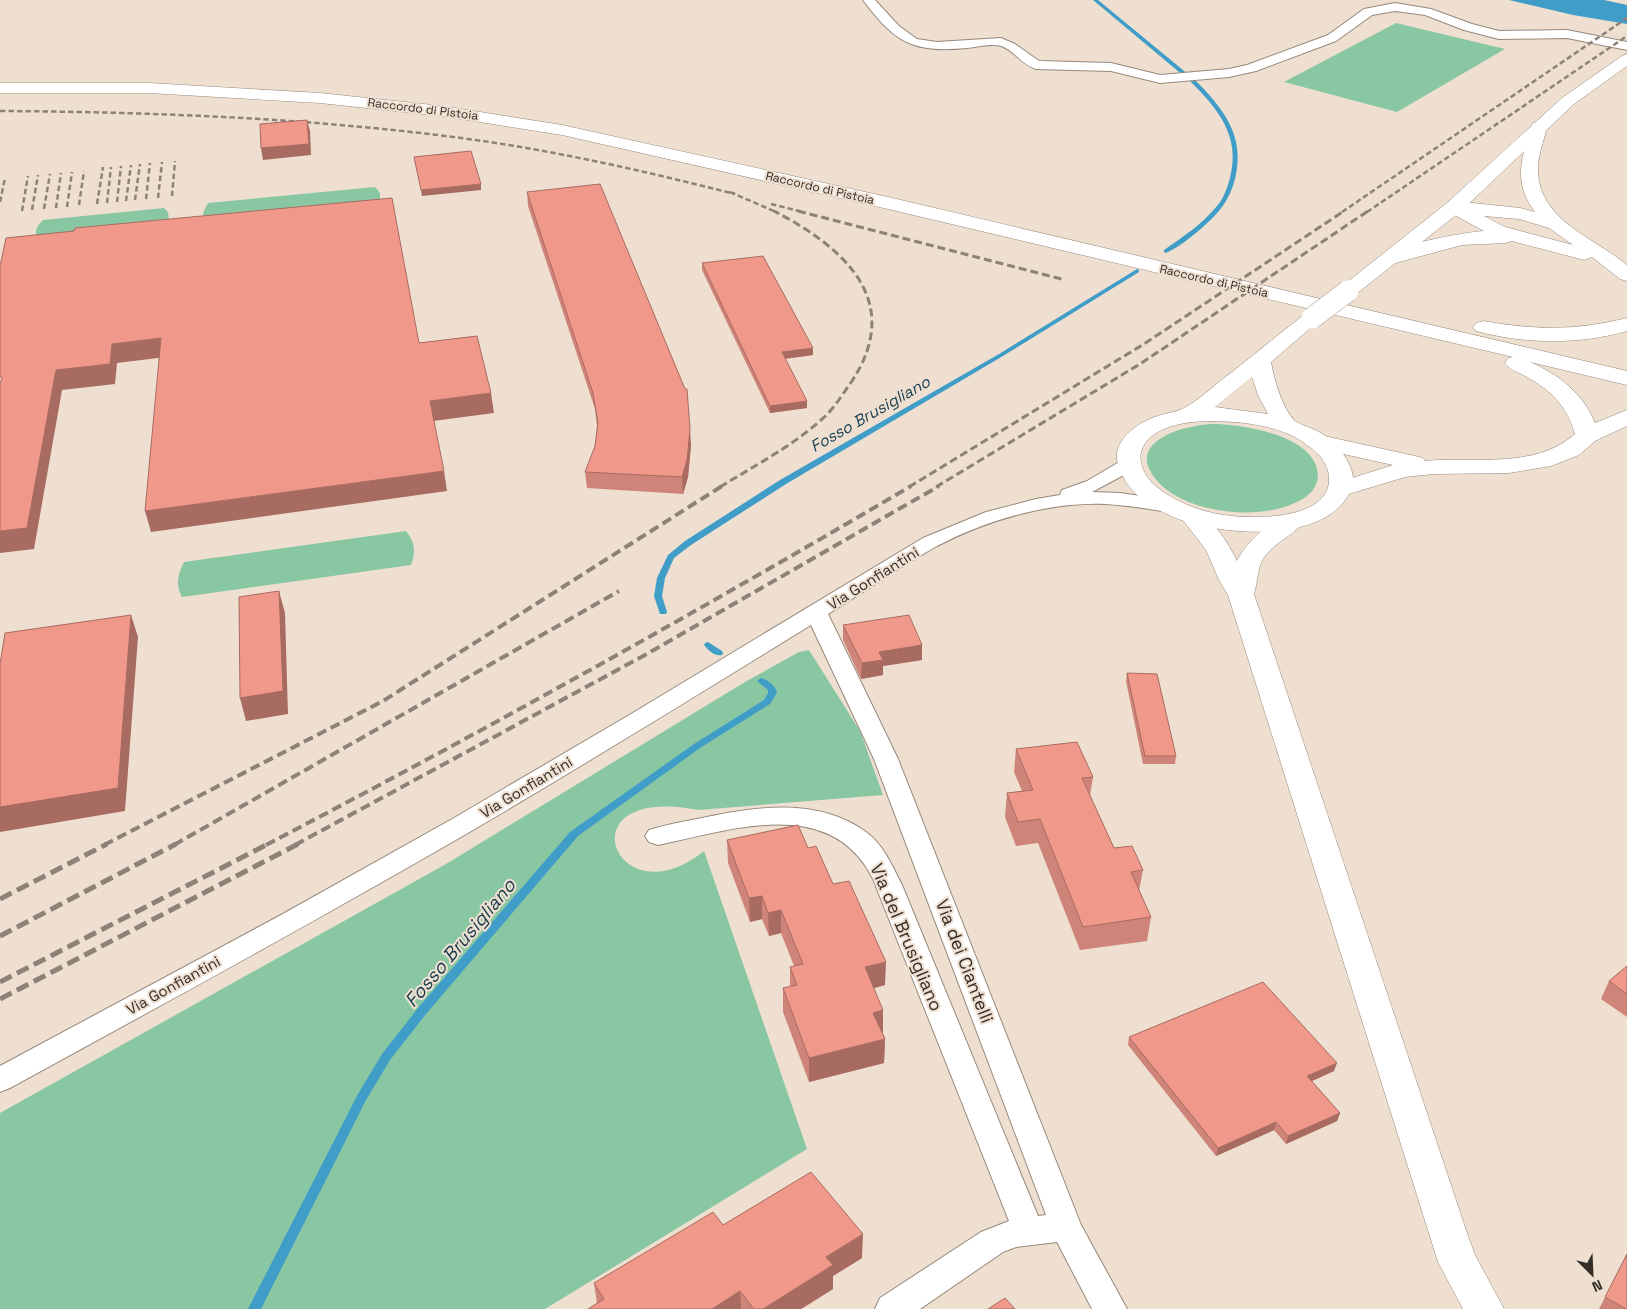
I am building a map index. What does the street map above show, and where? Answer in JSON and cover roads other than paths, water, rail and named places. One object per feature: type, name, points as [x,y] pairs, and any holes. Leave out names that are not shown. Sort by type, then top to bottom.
[{"type":"main road","points":[[1188,416],[1221,393],[1312,318],[1392,258],[1454,207],[1568,101],[1627,59]]},
{"type":"main road","name":"Raccordo di Pistoia","points":[[0,81],[150,82],[274,87],[396,98],[529,116],[662,142],[1408,320],[1627,378]]},
{"type":"main road","name":"Raccordo di Pistoia","points":[[0,88],[141,88],[271,94],[442,111],[526,123],[689,157],[1408,320],[1627,366]]},
{"type":"main road","points":[[1539,127],[1530,161],[1531,189],[1541,209],[1554,224],[1606,258],[1620,270]]},
{"type":"main road","points":[[1454,207],[1514,213],[1554,224]]},
{"type":"main road","points":[[1454,207],[1498,231],[1569,249],[1620,270]]},
{"type":"main road","points":[[1392,258],[1460,239],[1488,236],[1526,238]]},
{"type":"main road","points":[[1408,320],[1547,335],[1598,332],[1627,324]]},
{"type":"main road","points":[[1408,320],[1543,376],[1565,392],[1576,406],[1582,418],[1587,436]]},
{"type":"main road","points":[[1260,360],[1262,379],[1268,396],[1288,427]]},
{"type":"main road","points":[[1434,467],[1315,440],[1288,427],[1242,415],[1210,414],[1188,416],[1162,422],[1142,433],[1130,448],[1128,464],[1134,478],[1141,486],[1180,510],[1213,541],[1222,556],[1234,585],[1241,594],[1448,1236],[1458,1262],[1484,1309]]},
{"type":"main road","points":[[1339,490],[1392,472],[1434,467],[1509,466],[1543,461],[1571,450],[1587,436],[1627,417]]},
{"type":"main road","points":[[1180,510],[1233,524],[1260,525],[1292,521],[1323,508],[1335,498],[1339,490],[1341,476],[1336,462],[1315,440]]},
{"type":"main road","points":[[1241,594],[1249,562],[1253,554],[1292,521]]},
{"type":"street","points":[[869,0],[903,36],[917,43],[937,46],[1001,42],[1010,46],[1036,65],[1111,67],[1146,78],[1160,79],[1199,77],[1246,69],[1332,38],[1368,12],[1387,8],[1403,7],[1419,10],[1474,30],[1499,35],[1567,34],[1627,46]]},
{"type":"street","name":"Via Gonfiantini","points":[[0,1080],[344,892],[456,828],[816,613],[922,547],[950,532],[1001,514],[1053,501],[1094,485],[1128,464]]},
{"type":"street","name":"Via Gonfiantini","points":[[1053,501],[1104,498],[1180,510]]},
{"type":"street","name":"Via dei Ciantelli","points":[[816,613],[886,758],[930,867],[1066,1227],[1086,1268],[1110,1309]]},
{"type":"street","name":"Via del Brusigliano","points":[[658,836],[758,817],[784,815],[823,821],[846,830],[858,839],[875,858],[889,885],[1028,1230]]},
{"type":"street","points":[[892,1309],[983,1247],[1015,1233],[1066,1227]]},
{"type":"water","points":[[1509,0],[1604,0],[1627,5],[1627,24],[1573,15]]},
{"type":"waterway","name":"Fosso Brusigliano","points":[[1095,0],[1187,76]]},
{"type":"waterway","name":"Fosso Brusigliano","points":[[1166,251],[1198,228],[1220,206],[1228,192],[1235,168],[1236,153],[1234,139],[1229,126],[1213,102],[1192,80]]},
{"type":"waterway","name":"Fosso Brusigliano","points":[[663,612],[658,596],[661,578],[671,557],[688,543],[783,482],[1001,355],[1137,271]]},
{"type":"waterway","name":"Fosso Brusigliano","points":[[708,645],[719,653]]},
{"type":"waterway","name":"Fosso Brusigliano","points":[[254,1309],[362,1097],[386,1057],[422,1011],[574,834],[697,746],[767,702],[773,693],[772,689],[761,681]]},
{"type":"railway","points":[[1342,212],[1627,18]]},
{"type":"railway","points":[[1367,212],[1627,36]]},
{"type":"railway","points":[[0,111],[231,117],[404,131],[495,143],[564,155],[633,169],[734,194]]},
{"type":"railway","points":[[172,196],[175,161]]},
{"type":"railway","points":[[158,198],[162,162]]},
{"type":"railway","points":[[146,199],[150,163]]},
{"type":"railway","points":[[135,200],[140,164]]},
{"type":"railway","points":[[126,201],[131,165]]},
{"type":"railway","points":[[117,202],[121,166]]},
{"type":"railway","points":[[97,204],[103,167]]},
{"type":"railway","points":[[107,203],[111,167]]},
{"type":"railway","points":[[79,205],[84,171]]},
{"type":"railway","points":[[67,207],[72,172]]},
{"type":"railway","points":[[56,208],[61,173]]},
{"type":"railway","points":[[44,209],[50,174]]},
{"type":"railway","points":[[32,210],[38,175]]},
{"type":"railway","points":[[22,211],[28,176]]},
{"type":"railway","points":[[0,202],[5,178]]},
{"type":"railway","points":[[730,192],[734,194]]},
{"type":"railway","points":[[734,194],[775,212]]},
{"type":"railway","points":[[771,204],[803,212]]},
{"type":"railway","points":[[798,211],[1065,280]]},
{"type":"railway","points":[[909,487],[1144,344],[1344,211]]},
{"type":"railway","points":[[936,487],[1140,364],[1368,211]]},
{"type":"railway","points":[[720,487],[785,448],[826,416],[852,381],[867,352],[872,325],[869,301],[859,279],[843,259],[823,241],[775,212]]},
{"type":"railway","points":[[104,845],[383,701],[722,486]]},
{"type":"railway","points":[[266,845],[591,670],[911,486]]},
{"type":"railway","points":[[295,845],[645,655],[939,486]]},
{"type":"railway","points":[[174,845],[619,591]]},
{"type":"railway","points":[[0,899],[107,844]]},
{"type":"railway","points":[[0,936],[176,844]]},
{"type":"railway","points":[[0,982],[268,844]]},
{"type":"railway","points":[[0,999],[298,844]]}]
